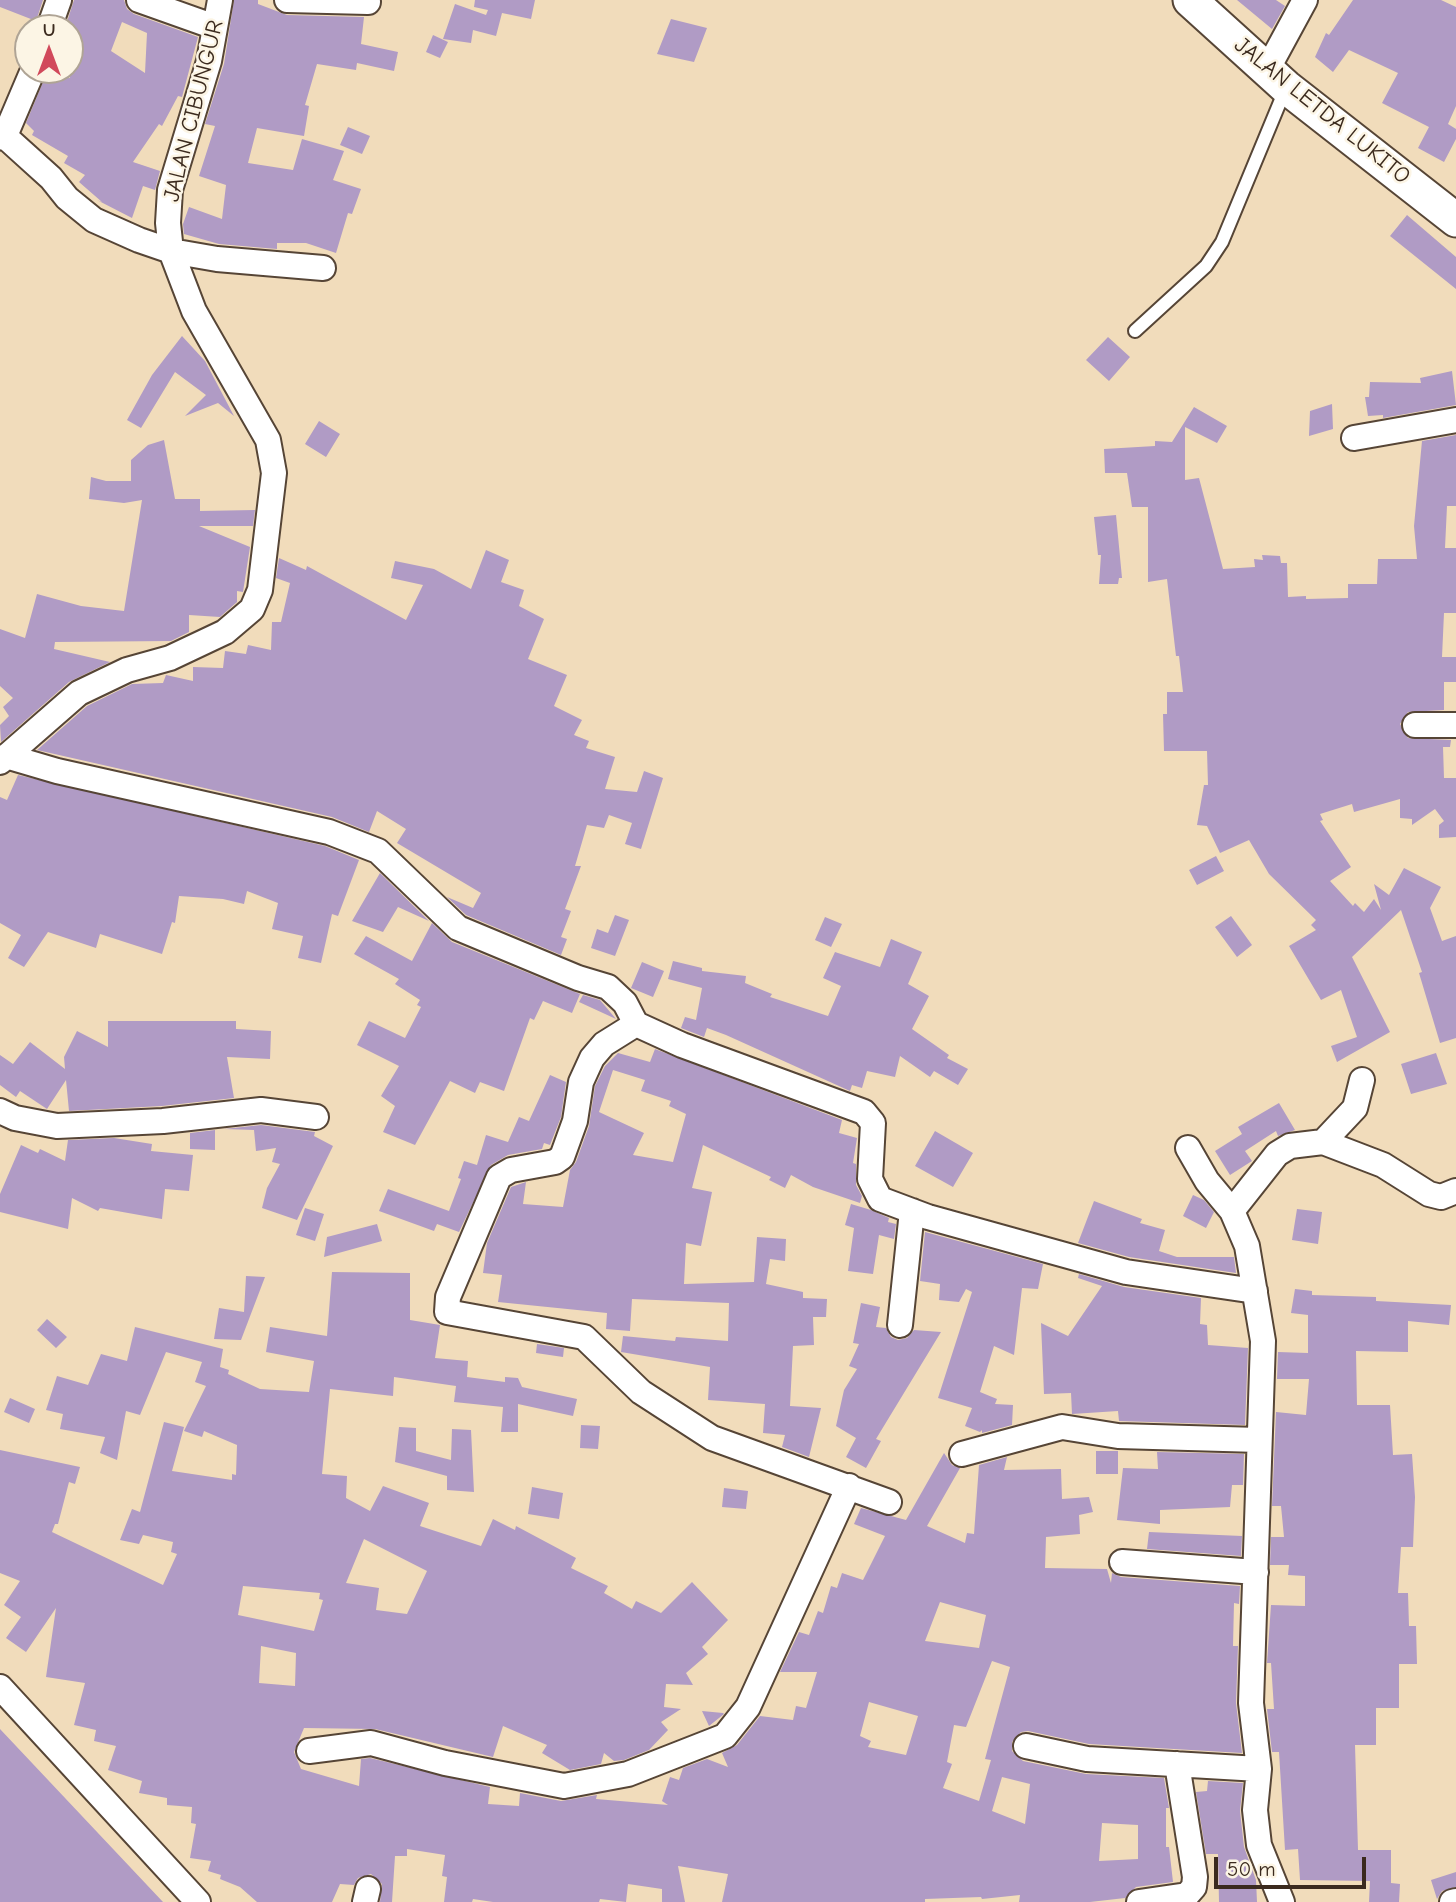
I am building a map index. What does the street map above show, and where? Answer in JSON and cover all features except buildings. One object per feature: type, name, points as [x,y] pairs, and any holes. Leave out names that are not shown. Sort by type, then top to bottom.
[{"type":"street","points":[[139,0],[215,27]]},
{"type":"street","name":"JALAN CIBUNGUR","points":[[3,759],[79,693],[127,670],[170,658],[225,632],[251,609],[260,590],[273,504],[274,473],[268,440],[194,312],[171,251],[168,223],[170,190],[209,61],[220,0]]},
{"type":"street","points":[[287,0],[368,2]]},
{"type":"street","name":"JALAN LETDA LUKITO","points":[[1190,0],[1276,78],[1456,220]]},
{"type":"street","points":[[1276,78],[1305,0]]},
{"type":"street","points":[[26,84],[2,135],[94,220],[171,251],[217,259],[323,268]]},
{"type":"street","points":[[1354,438],[1456,420]]},
{"type":"street","points":[[1415,725],[1456,725]]},
{"type":"street","points":[[3,759],[329,832],[378,851],[458,928],[578,978],[607,987],[625,1003],[636,1024],[682,1045],[864,1112],[875,1130],[870,1167],[872,1188],[880,1199],[912,1211],[1126,1272],[1255,1291]]},
{"type":"street","points":[[636,1024],[604,1044],[592,1058],[581,1082],[575,1121],[562,1157],[511,1170],[499,1177],[448,1297],[447,1312],[584,1337],[640,1392],[712,1438],[889,1502]]},
{"type":"street","points":[[1323,1142],[1355,1108],[1362,1080]]},
{"type":"street","points":[[0,1111],[15,1118],[57,1126],[163,1121],[261,1110],[316,1117]]},
{"type":"street","points":[[1232,1211],[1277,1154],[1290,1146],[1323,1142],[1383,1165],[1429,1195],[1441,1196],[1456,1191]]},
{"type":"street","points":[[1188,1148],[1207,1181],[1232,1211],[1247,1246],[1263,1341],[1251,1703],[1259,1769],[1255,1810],[1259,1845],[1282,1902]]},
{"type":"street","points":[[900,1325],[912,1211]]},
{"type":"street","points":[[962,1454],[1062,1427],[1118,1436],[1259,1440]]},
{"type":"street","points":[[309,1751],[371,1743],[444,1763],[564,1786],[628,1773],[725,1736],[748,1707],[849,1486]]},
{"type":"street","points":[[1122,1562],[1256,1572]]},
{"type":"street","points":[[0,1687],[198,1902]]},
{"type":"street","points":[[1026,1745],[1087,1759],[1259,1769]]},
{"type":"street","points":[[1139,1902],[1187,1895],[1194,1887],[1195,1877],[1177,1764]]},
{"type":"lane","points":[[1135,331],[1206,266],[1222,242],[1276,78]]}]
